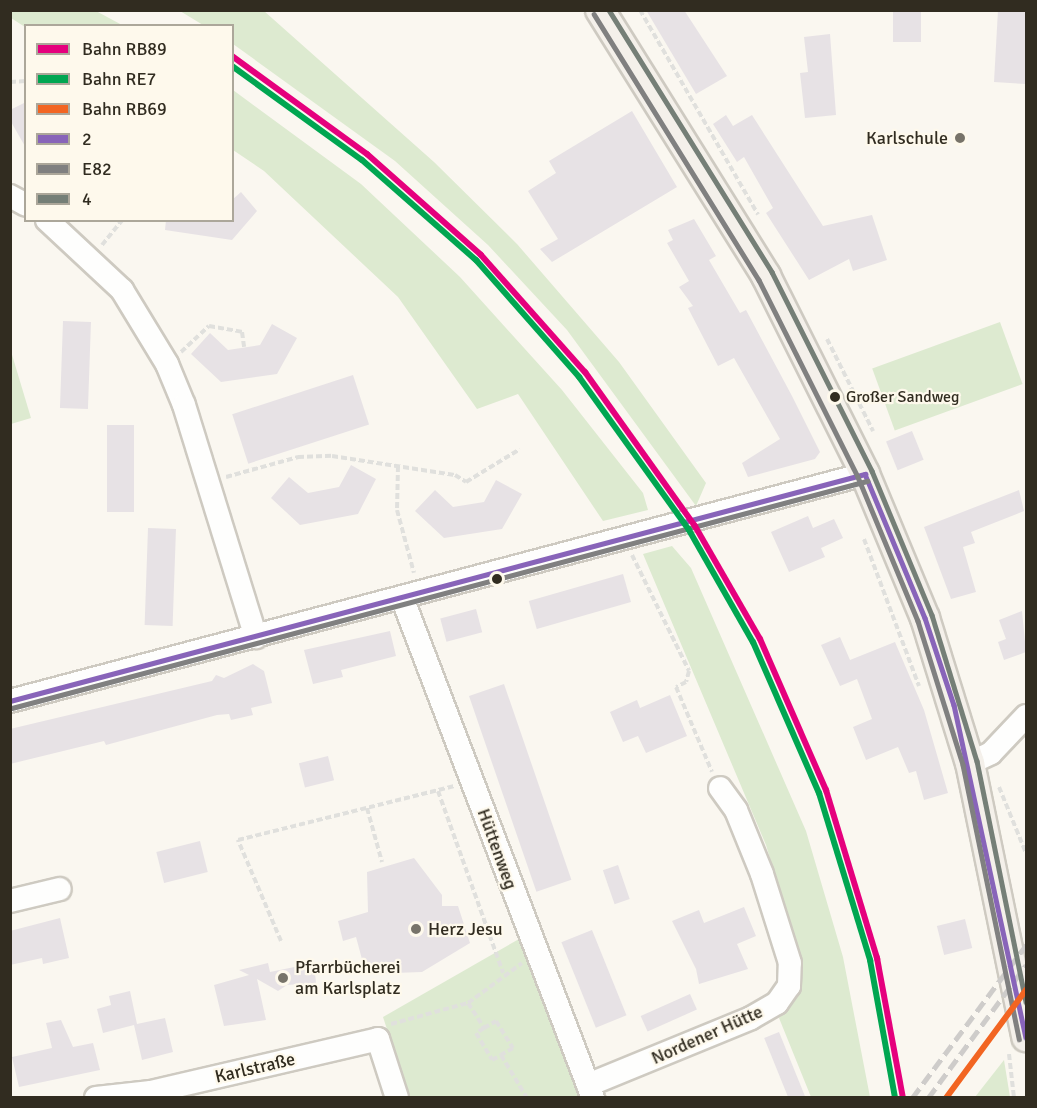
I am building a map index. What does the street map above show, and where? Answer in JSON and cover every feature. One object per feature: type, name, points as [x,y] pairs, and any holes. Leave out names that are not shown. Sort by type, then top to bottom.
[{"type":"main road","points":[[600,10],[766,276],[864,474],[925,618],[970,763],[1017,1039]]},
{"type":"street","points":[[10,196],[24,205]]},
{"type":"street","points":[[49,222],[92,258],[146,325],[167,364],[208,482],[256,637]]},
{"type":"street","points":[[10,701],[411,597],[864,474]]},
{"type":"street","name":"Hüttenweg","points":[[411,597],[473,782],[536,956],[591,1092]]},
{"type":"street","points":[[970,763],[991,753],[1026,716]]},
{"type":"street","name":"Nordener Hütte","points":[[591,1092],[751,1018],[777,1003],[789,986],[790,963],[762,874],[736,810],[720,788]]},
{"type":"street","points":[[10,901],[60,889]]},
{"type":"street","points":[[378,1039],[397,1098]]},
{"type":"street","name":"Karlstraße","points":[[96,1098],[151,1092],[378,1039]]},
{"type":"path","points":[[92,258],[120,222]]},
{"type":"path","points":[[167,364],[209,326],[242,332],[244,348]]},
{"type":"path","points":[[208,482],[298,457],[332,456],[455,475],[466,483],[520,449]]},
{"type":"path","points":[[398,466],[397,510],[411,597]]},
{"type":"path","points":[[859,527],[921,693]]},
{"type":"path","points":[[623,539],[689,670],[686,682],[676,687],[720,788]]},
{"type":"path","points":[[281,941],[238,840],[473,782]]},
{"type":"path","points":[[378,1039],[386,1026],[468,1003],[498,983],[502,973],[438,791]]},
{"type":"path","points":[[367,808],[382,862]]},
{"type":"path","points":[[502,973],[536,956]]},
{"type":"path","points":[[468,1003],[484,1028]]},
{"type":"path","points":[[496,1022],[513,1048],[501,1055],[492,1060],[476,1033],[496,1022]]},
{"type":"path","points":[[1014,1098],[1017,1039]]},
{"type":"path","points":[[501,1055],[527,1098]]},
{"type":"green space","points":[[10,11],[96,11],[120,24],[24,24],[24,26],[11,18]]},
{"type":"green space","points":[[180,11],[264,11],[434,162],[517,244],[619,362],[706,483],[696,506],[567,330],[488,245],[395,161],[234,45],[234,24],[201,24]]},
{"type":"green space","points":[[234,91],[361,184],[460,277],[562,390],[643,493],[648,510],[603,521],[518,394],[477,409],[398,297],[264,171],[234,151]]},
{"type":"green space","points":[[1000,322],[1023,384],[895,431],[872,369]]},
{"type":"green space","points":[[10,348],[31,418],[11,424],[10,424]]},
{"type":"green space","points":[[672,546],[691,568],[806,831],[843,957],[870,1097],[811,1097],[779,1018],[800,993],[802,965],[766,845],[643,554]]},
{"type":"green space","points":[[519,939],[582,1097],[409,1097],[383,1017]]},
{"type":"green space","points":[[1004,1060],[1010,1097],[975,1097]]},
{"type":"building","points":[[646,10],[684,10],[727,76],[696,94]]},
{"type":"building","points":[[893,10],[921,10],[921,42],[893,42]]},
{"type":"building","points":[[998,10],[1026,10],[1026,84],[994,82]]},
{"type":"building","points":[[830,34],[836,115],[805,118],[800,73],[808,72],[804,37]]},
{"type":"building","points":[[24,103],[24,144],[10,120],[10,110]]},
{"type":"building","points":[[632,111],[677,187],[552,262],[540,249],[558,239],[528,191],[556,173],[549,161]]},
{"type":"building","points":[[726,115],[733,126],[752,115],[823,226],[872,215],[887,260],[853,271],[849,259],[809,280],[766,213],[773,208],[744,157],[737,162],[713,124]]},
{"type":"building","points":[[241,192],[257,211],[232,240],[165,230],[166,222],[234,222],[234,198]]},
{"type":"building","points":[[694,219],[716,256],[709,260],[740,313],[746,310],[792,396],[820,452],[815,459],[748,477],[742,463],[780,439],[734,358],[718,366],[688,308],[693,306],[679,287],[689,281],[667,243],[673,240],[668,230]]},
{"type":"building","points":[[63,321],[91,322],[88,409],[60,408]]},
{"type":"building","points":[[272,324],[297,338],[277,374],[221,382],[191,354],[210,333],[228,350],[260,345]]},
{"type":"building","points":[[353,375],[369,424],[248,464],[232,414]]},
{"type":"building","points":[[107,425],[134,425],[134,512],[107,512]]},
{"type":"building","points":[[912,431],[924,460],[898,470],[886,441]]},
{"type":"building","points":[[351,465],[376,479],[358,514],[300,525],[271,498],[289,477],[308,493],[339,487]]},
{"type":"building","points":[[496,480],[522,494],[502,529],[444,538],[415,511],[435,490],[453,507],[484,502]]},
{"type":"building","points":[[1019,490],[1024,511],[971,532],[975,543],[963,547],[976,592],[951,599],[924,527]]},
{"type":"building","points":[[808,516],[813,528],[834,519],[843,538],[821,548],[825,557],[789,572],[771,532]]},
{"type":"building","points":[[148,528],[176,529],[173,626],[145,625]]},
{"type":"building","points":[[623,574],[631,602],[537,629],[529,601]]},
{"type":"building","points":[[476,609],[482,632],[446,642],[440,619]]},
{"type":"building","points":[[1022,611],[1026,652],[1004,660],[998,642],[1006,639],[999,620]]},
{"type":"building","points":[[390,631],[396,656],[341,670],[343,677],[313,684],[304,650]]},
{"type":"building","points":[[840,637],[850,660],[895,642],[924,710],[948,793],[924,800],[916,771],[909,773],[898,747],[866,760],[853,727],[872,719],[857,679],[840,686],[821,645]]},
{"type":"building","points":[[253,664],[264,671],[272,703],[251,708],[253,715],[231,720],[229,714],[217,715],[106,745],[104,741],[10,764],[10,729],[212,681],[216,675],[224,678]]},
{"type":"building","points":[[504,684],[571,880],[536,892],[469,696]]},
{"type":"building","points":[[670,695],[687,736],[646,753],[638,736],[623,742],[610,712],[637,700],[640,708]]},
{"type":"building","points":[[328,756],[334,780],[305,788],[299,763]]},
{"type":"building","points":[[200,841],[208,872],[164,883],[156,852]]},
{"type":"building","name":"Herz Jesu","points":[[414,858],[442,895],[442,906],[458,906],[470,943],[422,972],[366,974],[356,937],[343,941],[338,921],[368,912],[367,872]]},
{"type":"building","points":[[618,865],[630,899],[615,904],[603,870]]},
{"type":"building","points":[[744,907],[756,936],[737,944],[748,969],[699,984],[696,969],[672,921],[699,910],[704,923]]},
{"type":"building","points":[[60,918],[69,958],[43,964],[42,958],[10,965],[10,931]]},
{"type":"building","points":[[965,919],[972,948],[944,955],[937,926]]},
{"type":"building","points":[[592,930],[626,1015],[596,1028],[561,942]]},
{"type":"building","points":[[268,963],[270,972],[314,963],[316,983],[287,985],[278,991],[257,979],[266,1020],[224,1026],[214,985],[249,975],[239,970]]},
{"type":"building","points":[[130,991],[137,1024],[165,1018],[173,1052],[142,1060],[134,1025],[103,1033],[97,1009],[111,1005],[109,996]]},
{"type":"building","points":[[690,994],[697,1010],[648,1031],[641,1016]]},
{"type":"building","points":[[61,1020],[73,1047],[93,1043],[100,1070],[19,1087],[12,1057],[52,1048],[46,1023]]},
{"type":"building","points":[[779,1032],[806,1098],[788,1098],[764,1038]]},
{"type":"railway","points":[[912,1098],[1026,945]]},
{"type":"railway","points":[[928,1098],[1026,965]]},
{"type":"rail line","name":"RB89","points":[[234,57],[367,154],[481,255],[585,372],[695,526],[760,639],[826,790],[877,958],[903,1098]]},
{"type":"rail line","name":"RE7","points":[[234,67],[362,160],[476,260],[579,377],[689,530],[753,642],[819,793],[870,960],[895,1098]]},
{"type":"rail line","name":"RB69","points":[[946,1098],[1026,990]]},
{"type":"transit line","name":"4","points":[[609,10],[772,272],[872,471],[932,615],[977,761],[1026,1002]]},
{"type":"transit line","name":"E82","points":[[594,14],[759,280],[858,477],[918,621],[963,765],[1019,1039]]},
{"type":"transit line","name":"2","points":[[865,474],[925,618],[954,705],[1026,1037]]},
{"type":"transit line","name":"2","points":[[10,701],[865,474]]},
{"type":"transit line","name":"E82","points":[[12,708],[867,481]]},
{"type":"place","name":"Karlschule","points":[[960,138]]},
{"type":"place","name":"Großer Sandweg","points":[[835,397]]},
{"type":"place","name":"Herz Jesu","points":[[416,929]]},
{"type":"place","name":"Pfarrbücherei am Karlsplatz","points":[[283,978]]}]
